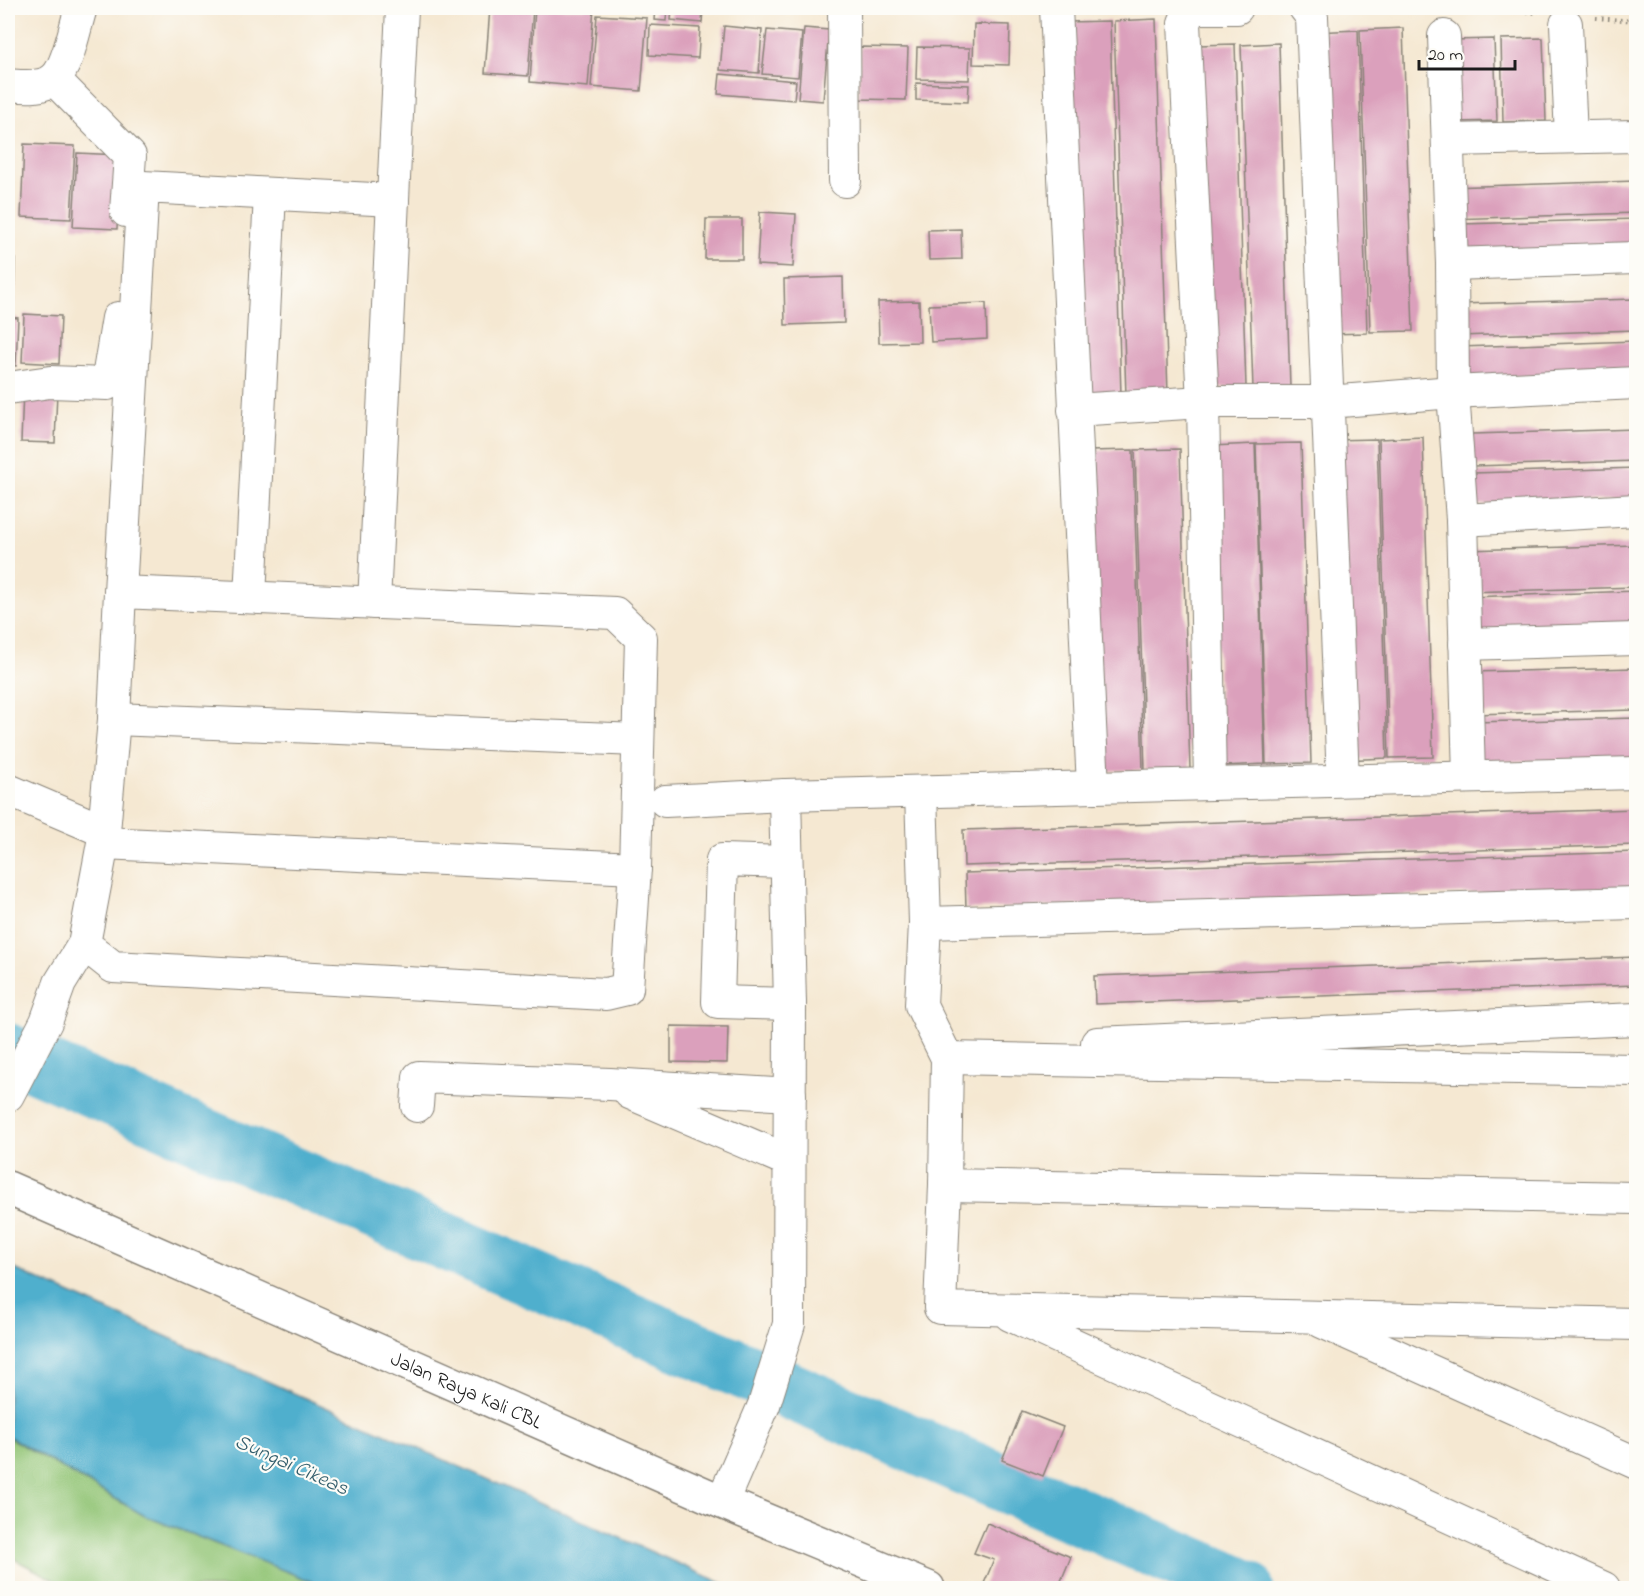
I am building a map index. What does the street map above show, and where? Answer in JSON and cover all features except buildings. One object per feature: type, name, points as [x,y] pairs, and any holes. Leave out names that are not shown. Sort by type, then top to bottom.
[{"type":"main road","name":"Jalan Raya Kali CBL","points":[[8,1188],[722,1502],[928,1588]]},
{"type":"street","points":[[8,85],[29,87],[54,79],[62,69],[81,8]]},
{"type":"street","points":[[374,603],[402,8]]},
{"type":"street","points":[[844,8],[845,181]]},
{"type":"street","points":[[1056,8],[1093,787]]},
{"type":"street","points":[[1210,784],[1203,402],[1184,23],[1188,14],[1195,8],[1237,8]]},
{"type":"street","points":[[1305,8],[1312,17],[1343,780]]},
{"type":"street","points":[[1566,24],[1571,137]]},
{"type":"street","points":[[1444,36],[1452,264],[1453,392],[1462,520],[1469,777]]},
{"type":"street","points":[[8,388],[50,382],[106,384],[118,325],[130,156],[54,79]]},
{"type":"street","points":[[1448,140],[1636,136]]},
{"type":"street","points":[[11,1088],[46,1022],[60,983],[84,944],[104,837],[114,718],[143,187],[393,200]]},
{"type":"street","points":[[250,597],[270,194]]},
{"type":"street","points":[[1452,264],[1636,258]]},
{"type":"street","points":[[1074,410],[1203,402],[1328,402],[1453,392],[1636,383]]},
{"type":"street","points":[[1462,520],[1636,510]]},
{"type":"street","points":[[84,944],[113,967],[606,994],[627,988],[635,868],[641,638],[615,613],[120,592]]},
{"type":"street","points":[[1465,644],[1636,639]]},
{"type":"street","points":[[114,718],[638,740]]},
{"type":"street","points":[[665,801],[785,795],[1636,772]]},
{"type":"street","points":[[8,790],[104,837],[635,868]]},
{"type":"street","points":[[921,792],[925,923],[921,1005],[947,1058],[940,1308],[1636,1324]]},
{"type":"street","points":[[722,1502],[764,1405],[789,1324],[790,1004],[785,795]]},
{"type":"street","points":[[785,862],[722,860],[718,1002],[790,1004]]},
{"type":"street","points":[[925,923],[1636,903]]},
{"type":"street","points":[[1098,1061],[1097,1043],[1636,1019]]},
{"type":"street","points":[[947,1058],[1636,1070]]},
{"type":"street","points":[[417,1106],[419,1077],[610,1084],[790,1095]]},
{"type":"street","points":[[610,1084],[789,1161]]},
{"type":"street","points":[[945,1185],[1636,1198]]},
{"type":"street","points":[[998,1310],[1604,1588]]},
{"type":"street","points":[[1310,1316],[1636,1463]]},
{"type":"green space","points":[[8,1437],[145,1516],[329,1588],[70,1588],[8,1556]]},
{"type":"water","name":"Sungai Cikeas","points":[[8,1266],[733,1588],[329,1588],[145,1516],[8,1436]]},
{"type":"waterway","points":[[8,1052],[1245,1588]]}]
